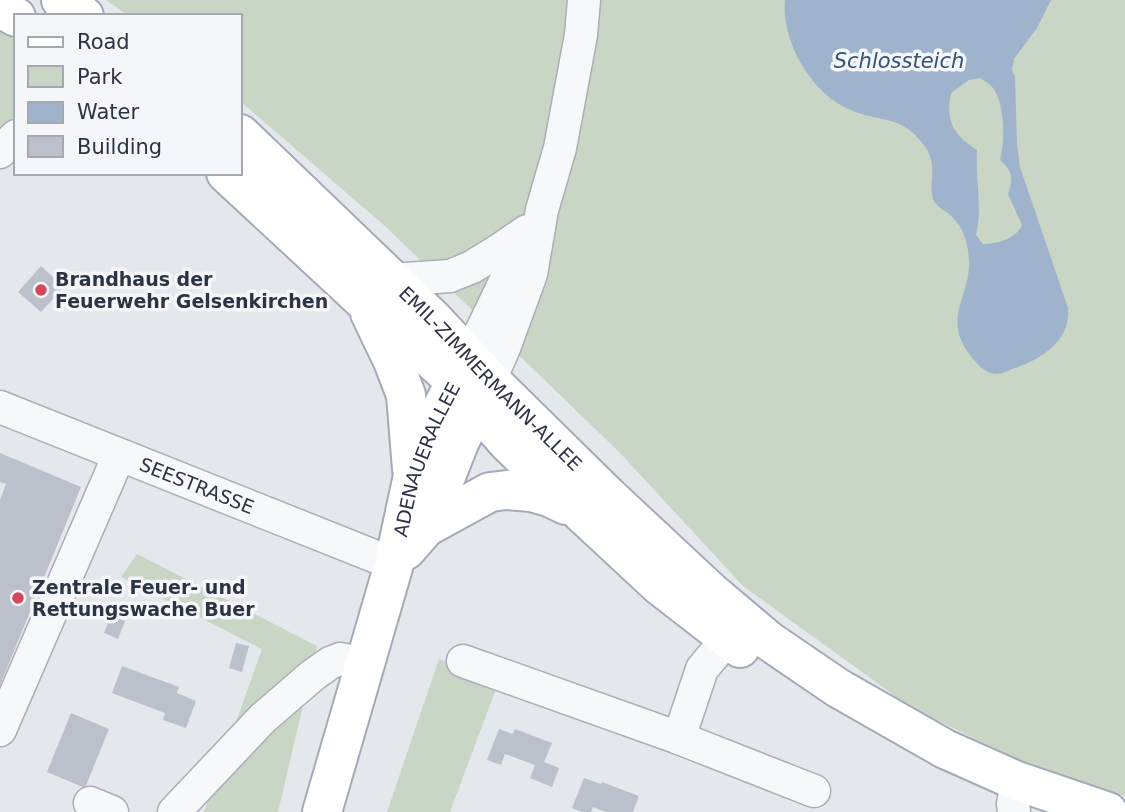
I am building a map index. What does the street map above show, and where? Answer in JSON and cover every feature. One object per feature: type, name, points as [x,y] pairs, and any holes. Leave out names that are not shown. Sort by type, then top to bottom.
[{"type":"main road","points":[[61,0],[82,14]]},
{"type":"main road","name":"EMIL-ZIMMERMANN-ALLEE","points":[[242,136],[378,291]]},
{"type":"main road","name":"EMIL-ZIMMERMANN-ALLEE","points":[[229,175],[378,291],[434,320],[508,443],[660,586],[790,657],[848,694],[945,749],[1019,802],[1108,812]]},
{"type":"main road","points":[[378,291],[393,361],[406,396],[412,480]]},
{"type":"main road","name":"EMIL-ZIMMERMANN-ALLEE","points":[[472,382],[608,496],[735,629]]},
{"type":"main road","name":"ADENAUERALLEE","points":[[322,812],[394,564],[412,480],[436,419],[472,382]]},
{"type":"main road","name":"ADENAUERALLEE","points":[[394,564],[426,527],[459,443],[472,382]]},
{"type":"main road","points":[[426,527],[490,492],[508,490],[549,497],[581,513]]},
{"type":"street","name":"ADENAUERALLEE","points":[[472,382],[489,318],[510,269],[538,218],[560,148],[581,35],[584,0]]},
{"type":"street","points":[[0,152],[14,138]]},
{"type":"street","points":[[378,291],[450,276],[472,267],[498,251],[538,218]]},
{"type":"street","name":"SEESTRASSE","points":[[0,407],[394,564]]},
{"type":"street","points":[[0,730],[119,455]]},
{"type":"street","points":[[679,738],[702,669],[735,629]]},
{"type":"street","points":[[174,812],[263,718],[313,675],[340,659],[364,663]]},
{"type":"street","points":[[463,661],[679,738],[814,790]]},
{"type":"green space","points":[[106,0],[1125,0],[1125,796],[1014,758],[909,706],[743,586],[620,453],[386,227],[242,103],[242,14],[126,14]]},
{"type":"green space","points":[[0,31],[14,38],[14,134],[0,148]]},
{"type":"green space","points":[[137,554],[317,646],[278,812],[204,812],[262,649],[121,577]]},
{"type":"green space","points":[[439,659],[499,681],[450,812],[387,812]]},
{"type":"water","name":"Schlossteich","points":[[785,0],[1051,0],[1037,28],[1014,59],[1012,70],[1015,77],[1020,167],[1068,308],[1064,331],[1052,348],[1033,360],[999,374],[978,365],[965,348],[957,325],[969,273],[967,247],[958,224],[933,199],[930,155],[917,137],[900,124],[848,109],[822,90],[810,78],[793,48],[785,15]],"holes":[[[980,78],[993,88],[1000,103],[1003,133],[1000,160],[1010,172],[1008,194],[1022,225],[1006,240],[983,244],[976,235],[979,214],[977,150],[957,133],[949,112],[951,93],[969,80]]]},
{"type":"building","name":"Brandhaus der Feuerwehr Gelsenkirchen","points":[[41,266],[64,287],[41,312],[18,292]]},
{"type":"building","name":"Zentrale Feuer- und Rettungswache Buer","points":[[0,453],[81,487],[0,685],[0,500],[6,484],[0,482]]},
{"type":"building","points":[[111,615],[125,621],[118,639],[104,633]]},
{"type":"building","points":[[236,643],[249,646],[242,672],[229,668]]},
{"type":"building","points":[[122,666],[179,687],[177,693],[196,701],[186,728],[163,720],[165,713],[112,693]]},
{"type":"building","points":[[71,713],[109,729],[85,788],[47,772]]},
{"type":"building","points":[[499,729],[513,734],[515,729],[552,743],[544,762],[559,768],[552,787],[530,778],[535,765],[505,754],[501,765],[487,760]]},
{"type":"building","points":[[584,778],[639,796],[633,812],[606,812],[593,807],[591,812],[582,812],[572,808]]},
{"type":"place","name":"Brandhaus der Feuerwehr Gelsenkirchen","points":[[41,290]]},
{"type":"place","name":"Zentrale Feuer- und Rettungswache Buer","points":[[18,598]]}]
